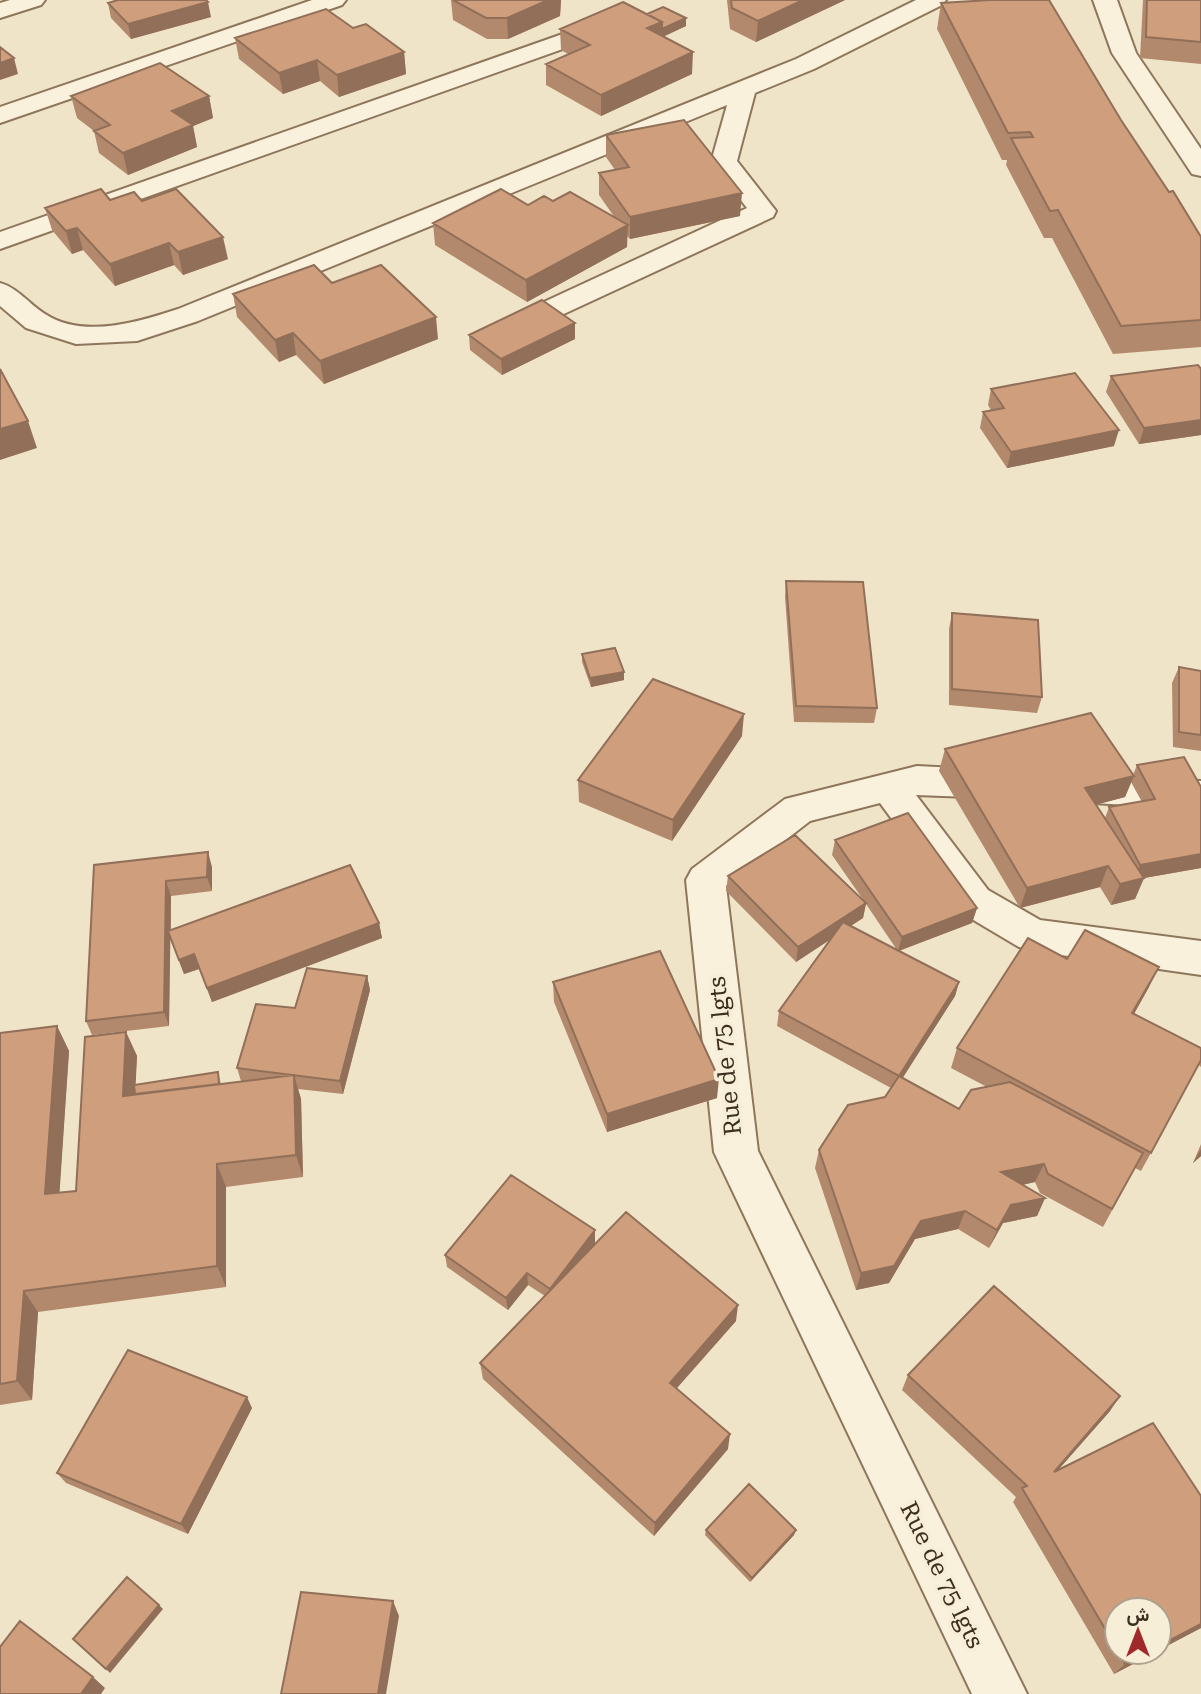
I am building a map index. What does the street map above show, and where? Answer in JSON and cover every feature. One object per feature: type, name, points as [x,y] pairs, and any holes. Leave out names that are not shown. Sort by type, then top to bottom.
[{"type":"street","points":[[0,11],[33,0]]},
{"type":"street","points":[[0,116],[334,0]]},
{"type":"street","points":[[0,292],[36,322],[76,335],[137,332],[188,315],[805,64],[934,0]]},
{"type":"street","points":[[1105,0],[1124,53],[1201,169]]},
{"type":"street","points":[[0,241],[634,16]]},
{"type":"street","points":[[530,319],[763,211],[724,162],[744,88]]},
{"type":"street","name":"Rue de 75 lgts","points":[[1000,1694],[736,1153],[706,880],[798,809],[917,780],[1201,795]]},
{"type":"street","points":[[889,787],[974,901],[1033,935],[1201,958]]},
{"type":"building","points":[[118,0],[208,2],[128,24],[108,3]]},
{"type":"building","points":[[453,0],[548,0],[507,18],[486,18]]},
{"type":"building","points":[[731,0],[803,0],[758,21],[732,8]]},
{"type":"building","points":[[1049,0],[1121,120],[1169,192],[1173,191],[1201,237],[1201,320],[1121,326],[1058,210],[1050,211],[1011,138],[1033,137],[1030,132],[1008,133],[941,3]]},
{"type":"building","points":[[1147,0],[1201,0],[1201,42],[1146,37]]},
{"type":"building","points":[[623,2],[662,22],[647,28],[693,52],[601,95],[546,64],[590,45],[560,29]]},
{"type":"building","points":[[663,7],[686,18],[662,29],[662,22],[647,14]]},
{"type":"building","points":[[326,9],[353,28],[366,24],[404,52],[337,75],[317,60],[279,73],[235,38]]},
{"type":"building","points":[[0,47],[14,58],[0,63]]},
{"type":"building","points":[[160,63],[209,96],[172,111],[193,125],[123,153],[94,131],[110,125],[71,96]]},
{"type":"building","points":[[684,120],[742,193],[630,217],[599,173],[629,167],[606,135]]},
{"type":"building","points":[[101,189],[110,200],[134,192],[142,201],[176,189],[223,237],[178,252],[169,243],[110,264],[77,228],[66,231],[45,208]]},
{"type":"building","points":[[501,189],[528,205],[544,196],[553,201],[570,192],[628,225],[526,280],[433,223]]},
{"type":"building","points":[[314,265],[332,283],[381,265],[436,317],[320,361],[293,333],[275,340],[233,294]]},
{"type":"building","points":[[542,300],[575,323],[501,359],[469,335]]},
{"type":"building","points":[[1198,365],[1201,369],[1201,420],[1144,428],[1111,376]]},
{"type":"building","points":[[0,369],[28,421],[0,429]]},
{"type":"building","points":[[1075,373],[1119,430],[1011,452],[983,412],[1004,408],[991,389]]},
{"type":"building","points":[[786,581],[863,582],[877,708],[796,706]]},
{"type":"building","points":[[952,613],[1038,620],[1042,697],[952,689]]},
{"type":"building","points":[[615,648],[624,672],[590,678],[582,654]]},
{"type":"building","points":[[1179,667],[1201,671],[1201,735],[1179,732]]},
{"type":"building","points":[[653,679],[744,714],[673,820],[578,780]]},
{"type":"building","points":[[1091,713],[1134,776],[1085,788],[1144,878],[1120,884],[1108,866],[1027,888],[945,749]]},
{"type":"building","points":[[1184,757],[1201,787],[1201,854],[1140,865],[1109,807],[1155,799],[1137,765]]},
{"type":"building","points":[[908,813],[977,908],[902,937],[835,840]]},
{"type":"building","points":[[795,835],[866,903],[798,947],[728,876]]},
{"type":"building","points":[[208,852],[207,877],[166,881],[164,1012],[86,1021],[94,865]]},
{"type":"building","points":[[350,865],[379,923],[207,988],[194,954],[179,960],[168,931]]},
{"type":"building","points":[[843,922],[959,982],[899,1076],[779,1011]]},
{"type":"building","points":[[1085,930],[1159,967],[1132,1013],[1201,1048],[1201,1060],[1151,1153],[957,1048],[1028,938],[1067,959]]},
{"type":"building","points":[[660,951],[719,1079],[607,1114],[553,982]]},
{"type":"building","points":[[307,968],[367,976],[340,1081],[237,1068],[256,1004],[295,1008]]},
{"type":"building","points":[[57,1026],[45,1194],[76,1191],[85,1037],[126,1032],[123,1096],[294,1075],[296,1155],[217,1164],[217,1266],[24,1291],[17,1381],[0,1384],[0,1033]]},
{"type":"building","points":[[218,1072],[219,1084],[135,1094],[134,1085]]},
{"type":"building","points":[[899,1076],[959,1109],[971,1090],[1010,1082],[1143,1153],[1112,1209],[1048,1174],[1044,1164],[1001,1172],[1045,1198],[1011,1205],[997,1230],[965,1211],[921,1221],[894,1266],[861,1273],[819,1150],[848,1105],[885,1097]]},
{"type":"building","points":[[511,1175],[595,1230],[550,1289],[527,1273],[506,1298],[445,1255]]},
{"type":"building","points":[[626,1212],[738,1305],[670,1383],[730,1434],[655,1523],[480,1363]]},
{"type":"building","points":[[994,1286],[1120,1396],[1054,1472],[1153,1423],[1201,1496],[1201,1624],[1173,1639],[1173,1596],[1103,1596],[1103,1625],[1022,1488],[1027,1486],[908,1375]]},
{"type":"building","points":[[128,1350],[247,1397],[181,1524],[57,1473]]},
{"type":"building","points":[[749,1484],[796,1530],[752,1578],[706,1530]]},
{"type":"building","points":[[127,1577],[159,1605],[106,1669],[73,1639]]},
{"type":"building","points":[[301,1592],[393,1601],[378,1694],[281,1694]]},
{"type":"building","points":[[20,1621],[93,1677],[81,1694],[0,1694],[0,1647]]}]
